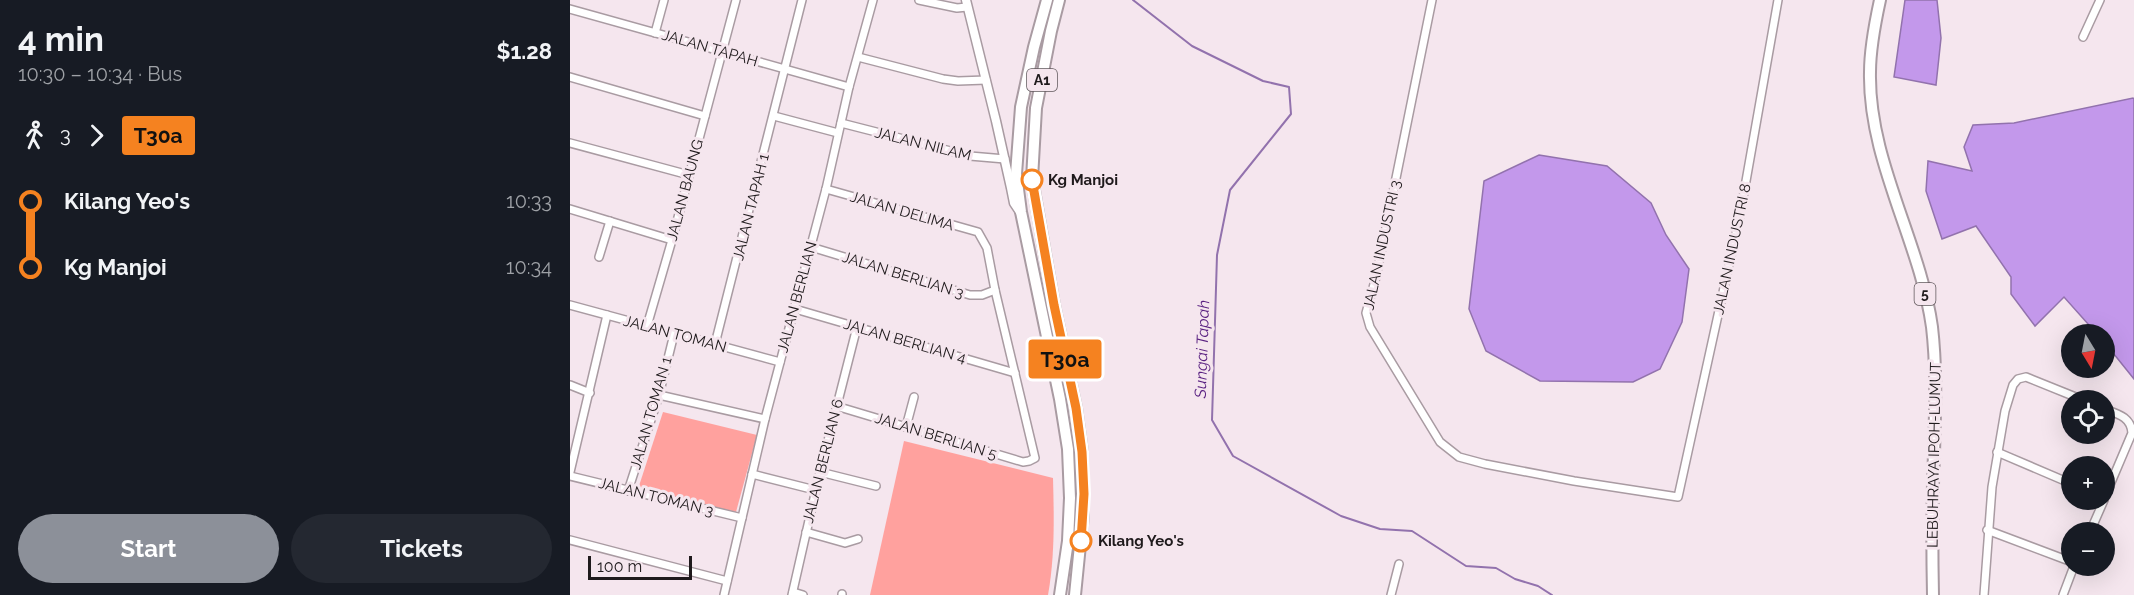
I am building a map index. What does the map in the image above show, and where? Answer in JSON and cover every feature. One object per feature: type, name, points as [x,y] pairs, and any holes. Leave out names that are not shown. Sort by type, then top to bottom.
[{"type":"main road","name":"A1","points":[[1047,0],[1021,107],[1016,174],[1021,212],[1060,399],[1068,449],[1070,498],[1068,541],[1060,595]]},
{"type":"main road","name":"A1","points":[[1059,0],[1036,108],[1032,180],[1054,305],[1076,408],[1082,452],[1083,514],[1075,595]]},
{"type":"main road","name":"LEBUHRAYA IPOH-LUMUT","points":[[1880,0],[1873,36],[1870,72],[1872,103],[1881,152],[1928,303],[1935,352],[1933,595]]},
{"type":"main road","points":[[1018,149],[1022,172],[1032,180],[1023,191],[1021,212]]},
{"type":"street","points":[[655,33],[664,0]]},
{"type":"street","name":"JALAN BAUNG","points":[[647,326],[736,0]]},
{"type":"street","name":"JALAN TAPAH 1","points":[[715,344],[802,0]]},
{"type":"street","name":"JALAN BERLIAN","points":[[724,595],[765,419],[873,0]]},
{"type":"street","points":[[919,0],[946,6],[966,4],[1014,203],[1021,212]]},
{"type":"street","name":"JALAN INDUSTRI 3","points":[[1432,0],[1376,277],[1366,313],[1370,327],[1440,442],[1459,456],[1485,464],[1574,481],[1678,497]]},
{"type":"street","name":"JALAN INDUSTRI 8","points":[[1678,497],[1740,215],[1778,0]]},
{"type":"street","points":[[2083,37],[2100,0]]},
{"type":"street","name":"JALAN TAPAH","points":[[570,9],[849,87]]},
{"type":"street","points":[[858,57],[943,79],[986,80]]},
{"type":"street","points":[[570,77],[705,116]]},
{"type":"street","points":[[774,116],[838,133]]},
{"type":"street","name":"JALAN NILAM","points":[[841,123],[970,156],[1005,159]]},
{"type":"street","points":[[570,143],[689,175]]},
{"type":"street","name":"JALAN DELIMA","points":[[826,189],[978,232],[987,248],[995,290]]},
{"type":"street","points":[[570,209],[672,240]]},
{"type":"street","points":[[599,257],[610,221]]},
{"type":"street","name":"JALAN BERLIAN 3","points":[[811,247],[969,295],[982,295],[995,290]]},
{"type":"street","points":[[995,290],[1015,373]]},
{"type":"street","name":"JALAN TOMAN","points":[[570,305],[780,362]]},
{"type":"street","name":"JALAN BERLIAN 4","points":[[795,309],[1015,373]]},
{"type":"street","points":[[570,474],[572,457],[590,393],[607,315]]},
{"type":"street","name":"JALAN BERLIAN 6","points":[[792,593],[815,490],[857,327]]},
{"type":"street","name":"JALAN TOMAN 1","points":[[628,491],[659,395],[674,334]]},
{"type":"street","name":"JALAN BERLIAN 5","points":[[836,406],[1023,462],[1029,461],[1035,458],[1015,373]]},
{"type":"street","points":[[1984,595],[1987,530],[1997,452],[2013,385],[2018,379],[2026,377],[2061,391]]},
{"type":"street","points":[[570,385],[590,393]]},
{"type":"street","points":[[659,395],[765,419]]},
{"type":"street","points":[[906,427],[914,397]]},
{"type":"street","points":[[2115,414],[2126,418],[2132,425],[2132,433],[2115,473]]},
{"type":"street","points":[[1997,452],[2061,479]]},
{"type":"street","points":[[820,472],[876,486]]},
{"type":"street","name":"JALAN TOMAN 3","points":[[570,474],[628,491],[742,518]]},
{"type":"street","points":[[752,474],[815,490]]},
{"type":"street","points":[[1987,530],[2061,559]]},
{"type":"street","points":[[806,532],[845,543],[858,539]]},
{"type":"street","points":[[570,540],[727,581]]},
{"type":"street","points":[[1391,595],[1399,564]]},
{"type":"street","points":[[2063,595],[2069,576]]},
{"type":"street","points":[[792,593],[803,595]]},
{"type":"shaded area","points":[[1905,0],[1937,0],[1941,38],[1936,85],[1894,77]]},
{"type":"shaded area","points":[[2134,99],[2134,379],[2115,355],[2115,324],[2088,324],[2064,297],[2035,326],[2011,294],[2011,277],[1976,226],[1942,239],[1926,191],[1928,161],[1972,171],[1964,147],[1973,125],[2014,123]]},
{"type":"shaded area","points":[[1539,155],[1607,166],[1651,203],[1666,235],[1689,269],[1682,322],[1660,369],[1633,382],[1540,381],[1486,351],[1469,309],[1484,181]]},
{"type":"shaded area","points":[[663,412],[757,435],[736,512],[638,489]]},
{"type":"shaded area","points":[[904,441],[1053,478],[1053,551],[1048,595],[870,595]]},
{"type":"waterway","name":"Sungai Tapah","points":[[1133,0],[1192,46],[1263,81],[1289,87],[1291,114],[1230,190],[1217,255],[1212,420],[1233,456],[1341,516],[1380,529],[1412,531],[1466,566],[1496,568],[1515,579],[1538,586],[1552,595]]},
{"type":"bus line","name":"T30a","points":[[1032,180],[1054,305],[1076,408],[1082,452],[1084,494],[1081,541]]},
{"type":"place","name":"Kg Manjoi","points":[[1032,180]]},
{"type":"place","name":"Kilang Yeo's","points":[[1081,541]]}]
